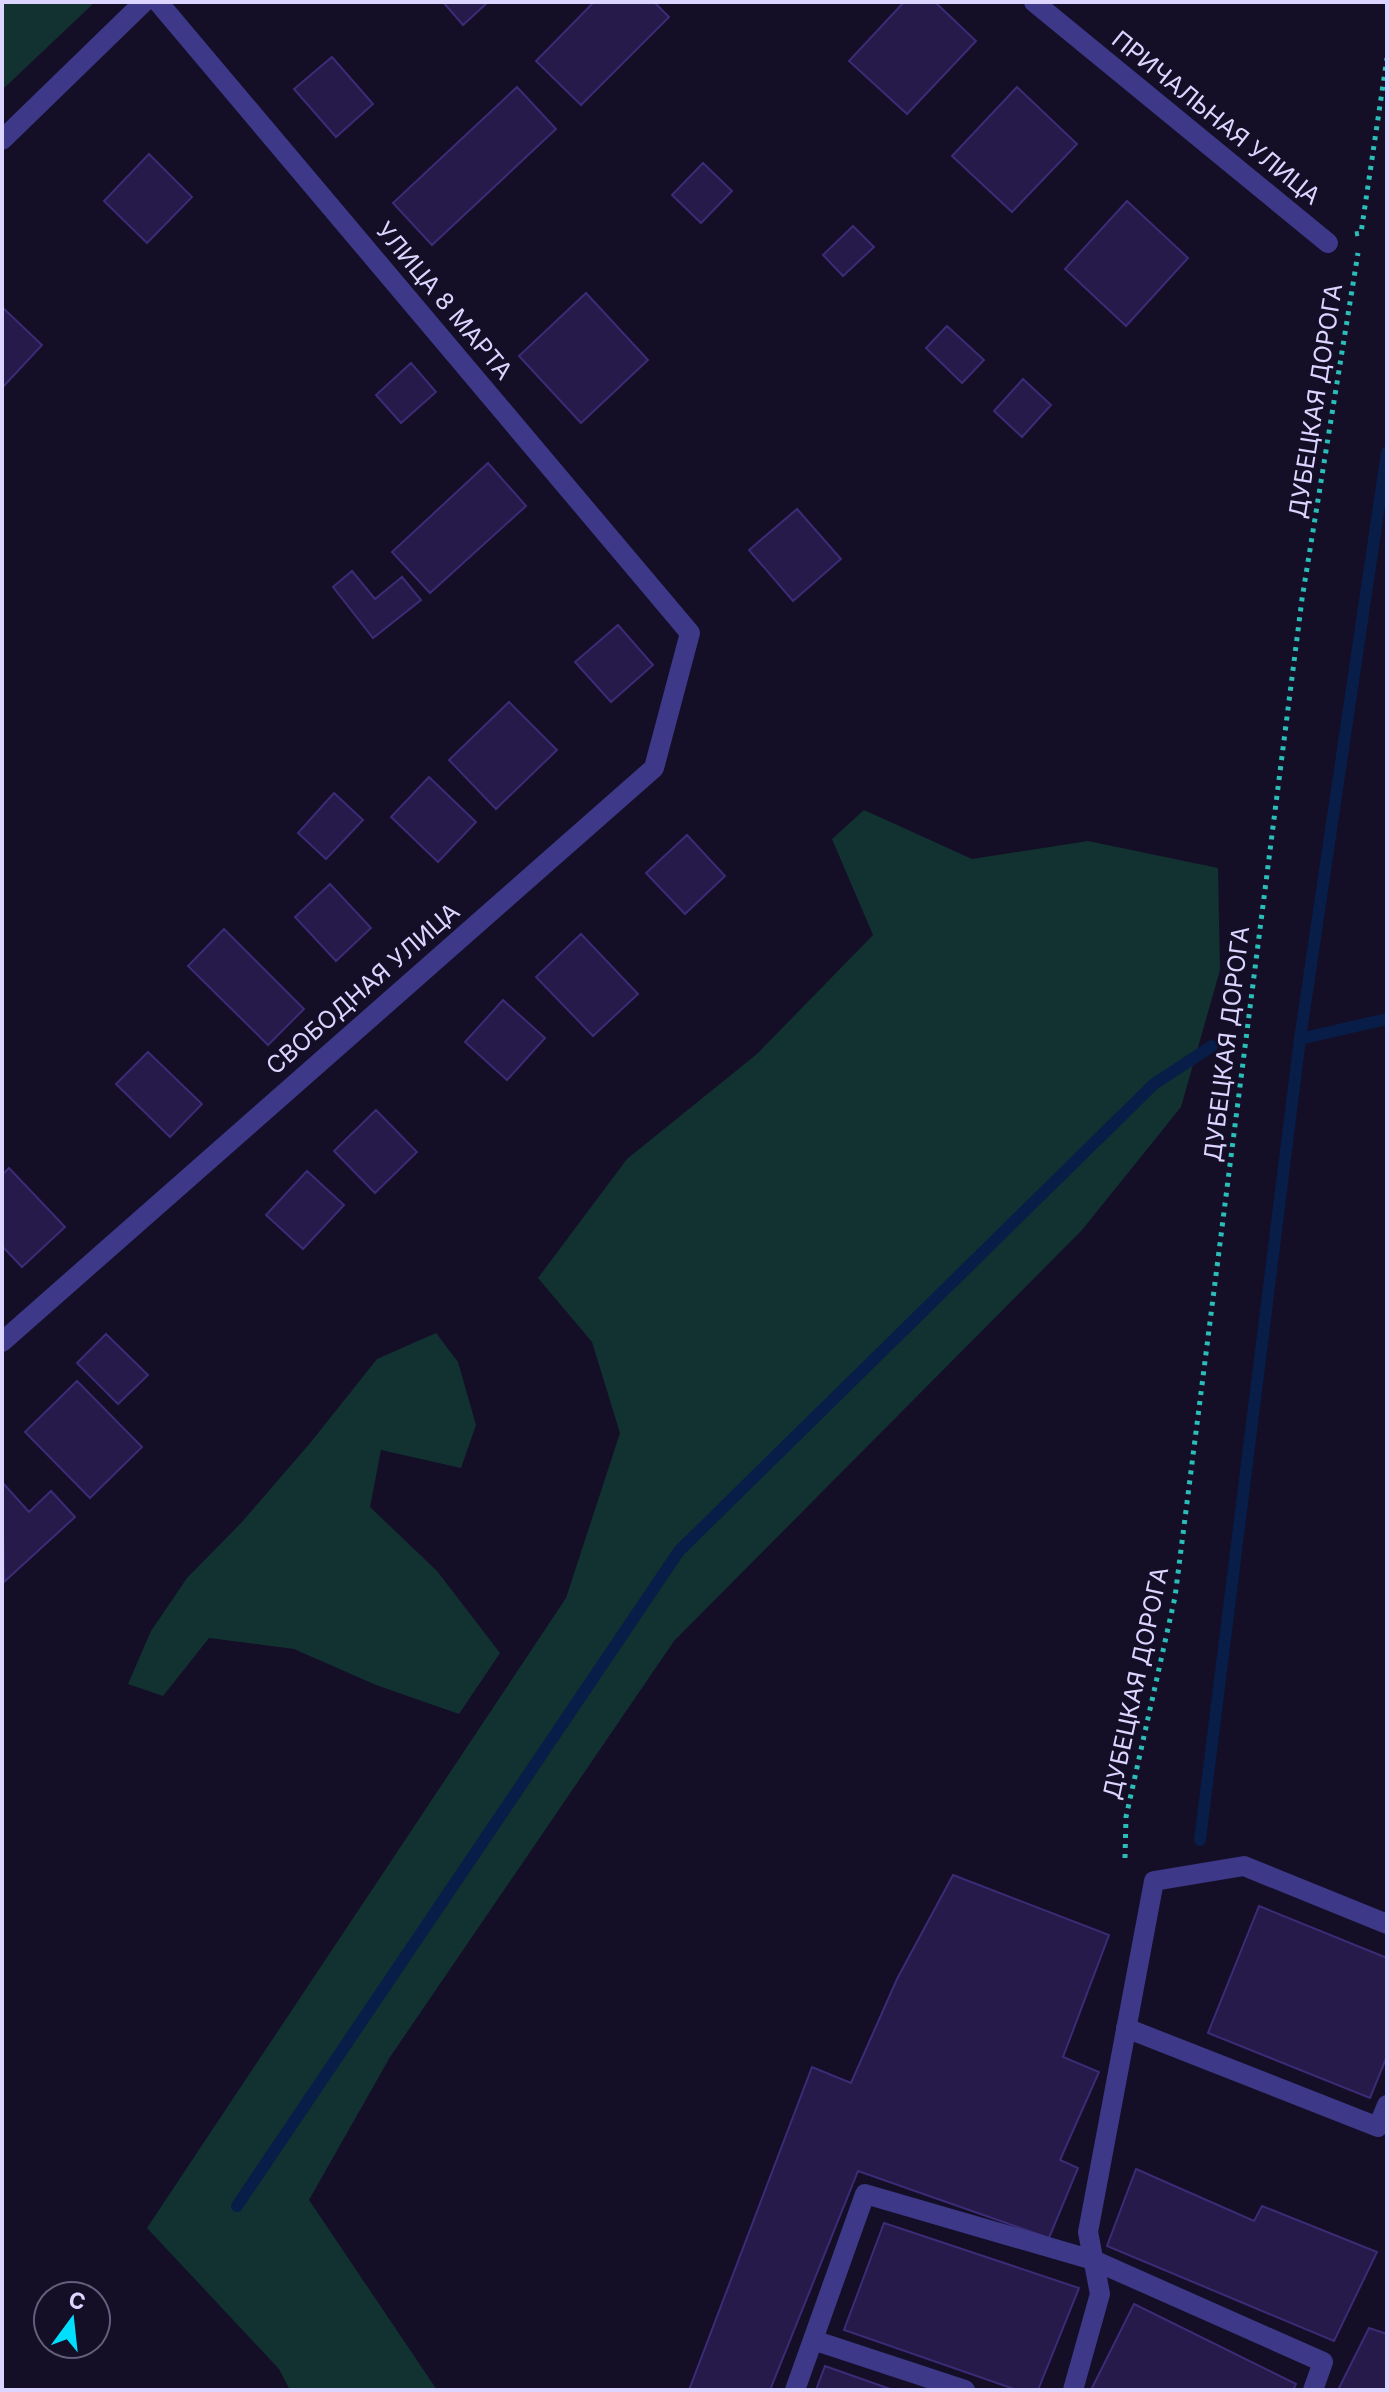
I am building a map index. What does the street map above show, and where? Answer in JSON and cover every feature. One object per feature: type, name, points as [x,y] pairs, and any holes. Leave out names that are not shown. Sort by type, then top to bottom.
[{"type":"street","points":[[2,140],[144,2]]},
{"type":"street","name":"УЛИЦА 8 МАРТА","points":[[158,2],[690,633]]},
{"type":"street","name":"ПРИЧАЛЬНАЯ УЛИЦА","points":[[1034,2],[1328,243]]},
{"type":"street","name":"СВОБОДНАЯ УЛИЦА","points":[[2,1342],[654,768],[690,633]]},
{"type":"street","points":[[1073,2390],[1100,2294],[1088,2232],[1154,1881],[1244,1866],[1387,1924]]},
{"type":"street","points":[[1126,2028],[1378,2127],[1387,2105]]},
{"type":"street","points":[[795,2390],[865,2194],[1093,2260],[1323,2362],[1313,2390]]},
{"type":"street","points":[[813,2340],[965,2390]]},
{"type":"path","name":"ДУБЕЦКАЯ ДОРОГА","points":[[1125,1858],[1126,1817],[1175,1597],[1302,599],[1387,58]]},
{"type":"path","points":[[1328,243],[1361,233]]},
{"type":"green space","points":[[2,2],[95,2],[2,90]]},
{"type":"green space","points":[[864,810],[972,859],[1088,841],[1218,868],[1220,970],[1181,1107],[1082,1230],[674,1641],[390,2057],[309,2200],[437,2390],[290,2390],[279,2369],[147,2228],[566,1598],[620,1433],[592,1342],[538,1278],[627,1159],[757,1054],[873,935],[832,839]]},
{"type":"green space","points":[[436,1333],[458,1362],[476,1425],[461,1468],[381,1450],[370,1507],[437,1571],[500,1653],[459,1714],[376,1685],[294,1649],[209,1638],[163,1696],[128,1684],[151,1631],[187,1578],[241,1523],[377,1359]]},
{"type":"building","points":[[443,2],[488,2],[463,25]]},
{"type":"building","points":[[594,2],[654,2],[669,17],[581,105],[536,61]]},
{"type":"building","points":[[904,2],[935,2],[976,41],[907,114],[849,61]]},
{"type":"building","points":[[332,57],[373,104],[336,137],[294,89]]},
{"type":"building","points":[[517,87],[556,129],[432,245],[393,203]]},
{"type":"building","points":[[1017,87],[1077,144],[1012,212],[952,156]]},
{"type":"building","points":[[149,154],[192,197],[147,243],[104,201]]},
{"type":"building","points":[[703,163],[732,191],[701,223],[672,195]]},
{"type":"building","points":[[1127,201],[1188,258],[1126,326],[1065,269]]},
{"type":"building","points":[[853,226],[874,247],[843,276],[823,255]]},
{"type":"building","points":[[586,293],[648,360],[581,423],[519,356]]},
{"type":"building","points":[[2,307],[42,345],[2,388]]},
{"type":"building","points":[[947,326],[984,360],[962,383],[926,348]]},
{"type":"building","points":[[411,363],[436,392],[401,423],[376,395]]},
{"type":"building","points":[[1023,379],[1051,405],[1022,437],[994,411]]},
{"type":"building","points":[[488,463],[526,506],[430,593],[392,552]]},
{"type":"building","points":[[797,509],[841,559],[793,601],[749,550]]},
{"type":"building","points":[[352,571],[375,599],[402,577],[421,600],[373,638],[333,587]]},
{"type":"building","points":[[618,625],[653,665],[611,702],[575,662]]},
{"type":"building","points":[[509,702],[557,750],[496,809],[449,760]]},
{"type":"building","points":[[429,777],[476,822],[438,862],[391,817]]},
{"type":"building","points":[[334,793],[363,820],[326,859],[298,833]]},
{"type":"building","points":[[687,835],[725,876],[685,914],[646,873]]},
{"type":"building","points":[[330,884],[371,928],[336,961],[295,917]]},
{"type":"building","points":[[224,929],[304,1009],[268,1045],[188,966]]},
{"type":"building","points":[[581,934],[638,994],[593,1036],[536,977]]},
{"type":"building","points":[[503,1000],[545,1038],[507,1080],[465,1042]]},
{"type":"building","points":[[148,1052],[202,1104],[170,1137],[116,1084]]},
{"type":"building","points":[[376,1110],[417,1152],[375,1193],[334,1151]]},
{"type":"building","points":[[9,1168],[65,1227],[22,1267],[2,1246],[2,1175]]},
{"type":"building","points":[[307,1171],[344,1205],[303,1249],[266,1215]]},
{"type":"building","points":[[106,1334],[148,1375],[118,1404],[77,1363]]},
{"type":"building","points":[[77,1381],[142,1447],[90,1498],[25,1432]]},
{"type":"building","points":[[2,1482],[29,1512],[51,1491],[75,1517],[4,1582]]},
{"type":"building","points":[[953,1875],[1109,1935],[1063,2057],[1099,2072],[1060,2160],[1078,2168],[1049,2238],[858,2171],[770,2390],[689,2390],[812,2067],[851,2083],[897,1979]]},
{"type":"building","points":[[1259,1906],[1387,1958],[1387,2056],[1370,2098],[1208,2033]]},
{"type":"building","points":[[1136,2169],[1254,2221],[1262,2206],[1377,2252],[1334,2341],[1107,2246]]},
{"type":"building","points":[[884,2223],[1079,2288],[1038,2390],[1017,2390],[844,2330]]},
{"type":"building","points":[[1134,2304],[1296,2384],[1293,2390],[1091,2390]]},
{"type":"building","points":[[1369,2328],[1387,2334],[1387,2390],[1338,2390]]},
{"type":"building","points":[[825,2366],[893,2390],[816,2390]]},
{"type":"waterway","points":[[1200,1840],[1300,1039],[1387,452]]},
{"type":"waterway","points":[[1300,1039],[1387,1019]]},
{"type":"waterway","points":[[237,2206],[679,1551],[1154,1084],[1212,1046]]}]
